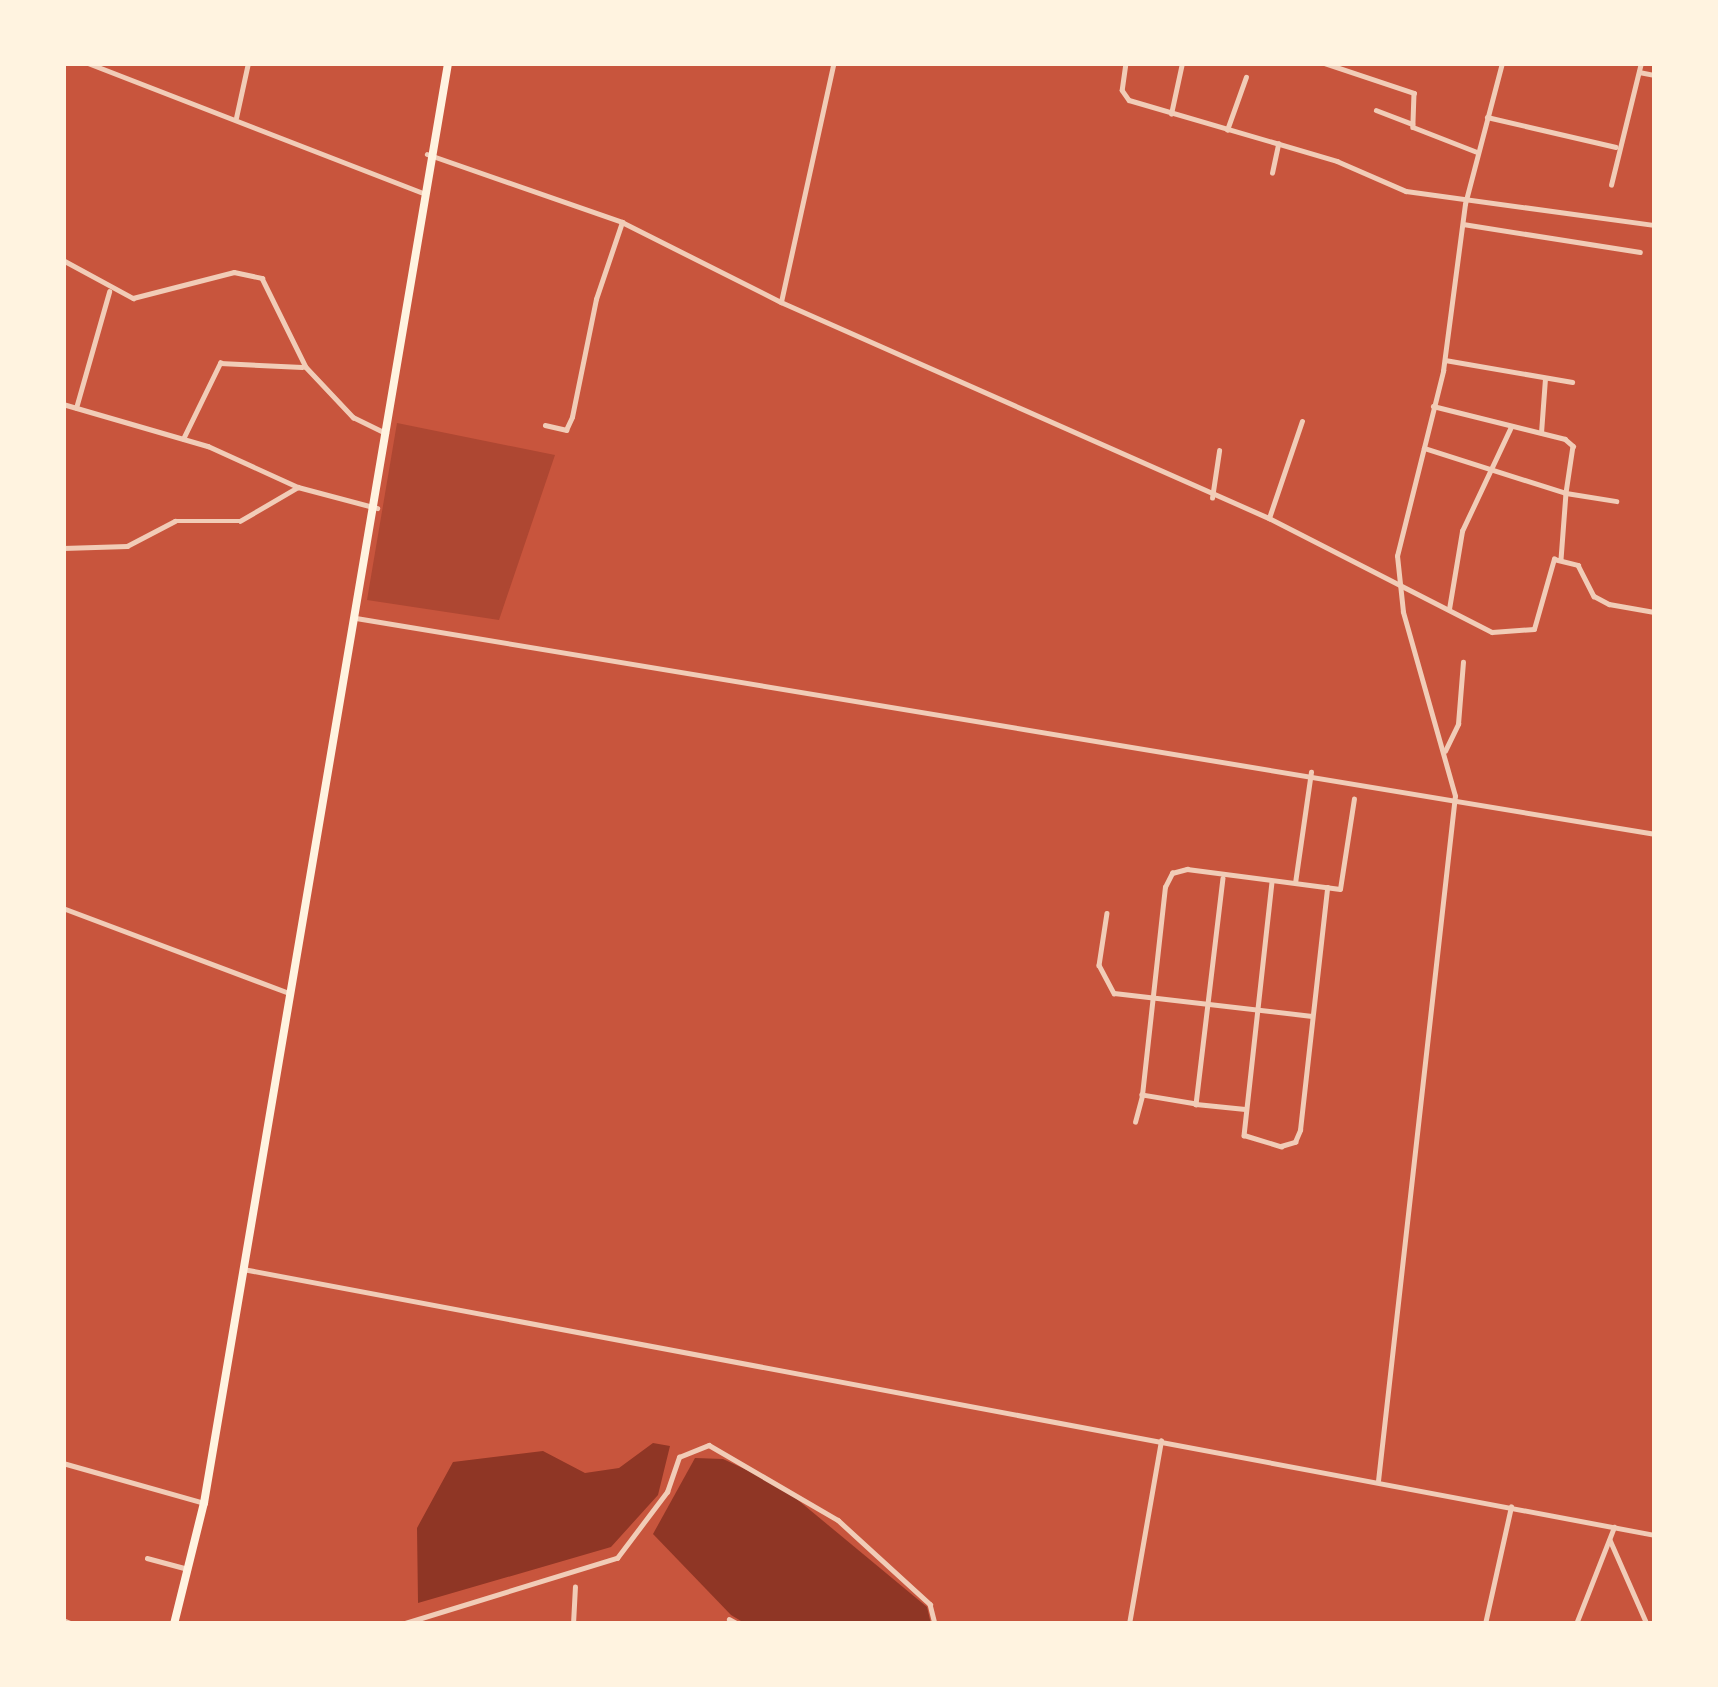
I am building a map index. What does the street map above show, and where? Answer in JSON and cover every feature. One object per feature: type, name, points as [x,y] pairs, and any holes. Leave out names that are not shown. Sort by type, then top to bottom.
[{"type":"main road","points":[[174,1624],[204,1504],[376,508],[427,154],[448,63]]},
{"type":"street","points":[[88,63],[421,192]]},
{"type":"street","points":[[236,118],[248,63]]},
{"type":"street","points":[[1126,63],[1124,95],[1171,114],[1466,204],[1655,224]]},
{"type":"street","points":[[1171,114],[1182,63]]},
{"type":"street","points":[[1324,63],[1414,93],[1412,124]]},
{"type":"street","points":[[1378,1481],[1455,796],[1396,580],[1445,360],[1466,204],[1502,63]]},
{"type":"street","points":[[1611,185],[1616,147],[1641,63]]},
{"type":"street","points":[[781,302],[833,66]]},
{"type":"street","points":[[1639,72],[1655,75]]},
{"type":"street","points":[[1227,130],[1246,77]]},
{"type":"street","points":[[1376,110],[1478,152]]},
{"type":"street","points":[[1487,117],[1616,147]]},
{"type":"street","points":[[1272,173],[1279,144]]},
{"type":"street","points":[[427,154],[622,222],[781,302],[1212,498],[1269,518],[1492,632],[1534,629],[1549,561],[1561,559],[1578,565],[1594,596],[1609,604],[1655,613]]},
{"type":"street","points":[[545,425],[566,430],[572,416],[596,298],[622,222]]},
{"type":"street","points":[[1463,224],[1640,252]]},
{"type":"street","points":[[63,260],[109,291],[154,296],[251,272],[275,293],[306,367],[353,417],[386,434]]},
{"type":"street","points":[[76,408],[109,291]]},
{"type":"street","points":[[1445,360],[1573,382]]},
{"type":"street","points":[[183,439],[220,363],[306,367]]},
{"type":"street","points":[[1541,434],[1545,378]]},
{"type":"street","points":[[63,404],[183,439],[298,488],[376,508]]},
{"type":"street","points":[[1433,406],[1573,446],[1561,559]]},
{"type":"street","points":[[1269,518],[1302,422]]},
{"type":"street","points":[[1450,609],[1462,531],[1496,472],[1511,427]]},
{"type":"street","points":[[1423,448],[1566,493],[1616,501]]},
{"type":"street","points":[[1212,498],[1220,451]]},
{"type":"street","points":[[63,548],[127,546],[184,520],[240,521],[298,488]]},
{"type":"street","points":[[356,618],[1311,772],[1655,833]]},
{"type":"street","points":[[1445,751],[1458,724],[1463,662]]},
{"type":"street","points":[[1295,883],[1311,772]]},
{"type":"street","points":[[1135,1122],[1172,873],[1340,889],[1354,799]]},
{"type":"street","points":[[1196,1104],[1213,1004],[1223,875]]},
{"type":"street","points":[[1272,881],[1244,1135],[1295,1142],[1327,889]]},
{"type":"street","points":[[63,908],[292,994]]},
{"type":"street","points":[[1107,913],[1105,986],[1312,1016]]},
{"type":"street","points":[[1142,1095],[1244,1108]]},
{"type":"street","points":[[244,1269],[1655,1535]]},
{"type":"street","points":[[1129,1624],[1161,1441]]},
{"type":"street","points":[[402,1624],[617,1558],[668,1492],[679,1457],[709,1445],[838,1520],[930,1604],[934,1624]]},
{"type":"street","points":[[63,1463],[204,1504]]},
{"type":"street","points":[[1485,1624],[1511,1506]]},
{"type":"street","points":[[1576,1624],[1614,1528]]},
{"type":"street","points":[[1610,1540],[1647,1624]]},
{"type":"street","points":[[148,1558],[188,1569]]},
{"type":"street","points":[[573,1624],[575,1587]]},
{"type":"street","points":[[729,1619],[738,1624]]},
{"type":"street","points":[[63,1620],[74,1624]]},
{"type":"shaded area","points":[[397,423],[555,455],[499,620],[367,600]]},
{"type":"shaded area","points":[[653,1443],[670,1446],[658,1495],[611,1547],[418,1603],[417,1528],[453,1462],[543,1451],[585,1473],[619,1468]]},
{"type":"shaded area","points":[[695,1458],[723,1459],[781,1486],[927,1607],[931,1624],[746,1624],[731,1615],[653,1534]]}]
